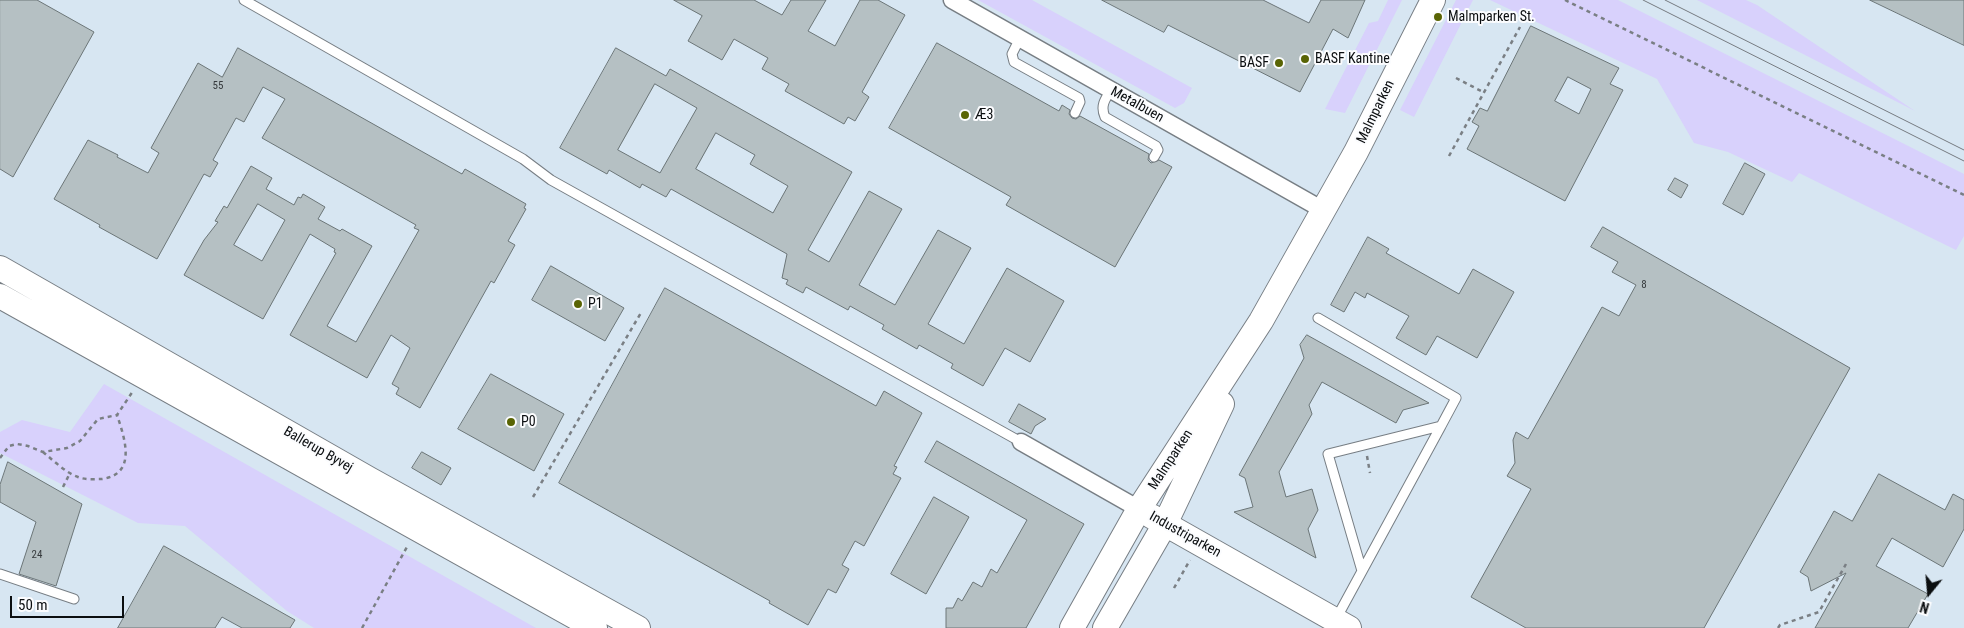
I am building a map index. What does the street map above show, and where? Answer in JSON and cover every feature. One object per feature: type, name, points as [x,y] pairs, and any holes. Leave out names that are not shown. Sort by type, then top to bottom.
[{"type":"main road","name":"Malmparken","points":[[1072,628],[1139,510],[1261,321],[1356,152],[1431,2]]},
{"type":"main road","name":"Ballerup Byvej","points":[[0,268],[369,479],[638,628]]},
{"type":"main road","name":"Ballerup Byvej","points":[[0,296],[595,628]]},
{"type":"main road","name":"Malmparken","points":[[1105,628],[1165,524],[1261,321]]},
{"type":"main road","name":"Industriparken","points":[[1139,510],[1343,624]]},
{"type":"street","name":"Metalbuen","points":[[952,0],[1323,210]]},
{"type":"street","name":"Industriparken","points":[[1020,442],[1139,510]]},
{"type":"lane","points":[[244,0],[523,159],[551,180],[1020,442]]},
{"type":"lane","points":[[1020,38],[1012,54],[1014,62],[1079,98],[1080,102],[1074,113]]},
{"type":"lane","points":[[1110,90],[1103,102],[1102,110],[1105,117],[1156,146],[1158,150],[1154,157]]},
{"type":"lane","points":[[1318,318],[1456,398],[1362,571],[1343,624]]},
{"type":"lane","points":[[1362,571],[1328,454],[1441,426]]},
{"type":"lane","points":[[0,574],[74,599]]},
{"type":"path","points":[[1565,0],[1964,195]]},
{"type":"path","points":[[1449,156],[1520,26]]},
{"type":"path","points":[[1456,78],[1483,92]]},
{"type":"path","points":[[534,497],[642,311]]},
{"type":"path","points":[[42,452],[67,448],[80,441],[98,418],[117,415],[134,390]]},
{"type":"path","points":[[0,458],[9,446],[17,444],[42,452],[70,473],[80,478],[98,479],[113,477],[120,472],[125,459],[125,445],[117,415]]},
{"type":"path","points":[[1364,445],[1370,473]]},
{"type":"path","points":[[64,487],[70,473]]},
{"type":"path","points":[[1174,588],[1199,543]]},
{"type":"path","points":[[362,628],[409,544]]},
{"type":"path","points":[[1778,628],[1780,625],[1819,612],[1846,564]]},
{"type":"shaded area","points":[[0,0],[1964,0],[1964,628],[0,628]]},
{"type":"shaded area","points":[[978,0],[1032,0],[1192,88],[1184,103],[1175,108]]},
{"type":"shaded area","points":[[1388,0],[1402,0],[1345,113],[1325,109],[1369,23],[1378,21]]},
{"type":"shaded area","points":[[1456,0],[1473,0],[1414,117],[1400,110]]},
{"type":"shaded area","points":[[1490,0],[1618,0],[1964,174],[1964,236],[1956,250],[1799,173],[1792,182],[1728,152],[1694,143],[1657,79]]},
{"type":"shaded area","points":[[1697,0],[1746,0],[1757,5],[1915,111]]},
{"type":"shaded area","points":[[104,384],[536,628],[314,628],[287,611],[185,526],[138,523],[0,453],[0,432],[22,420],[70,432]]},
{"type":"building","points":[[0,0],[37,0],[94,32],[13,177],[0,169]]},
{"type":"building","points":[[674,0],[754,0],[782,15],[791,0],[826,0],[808,31],[835,46],[860,0],[878,0],[905,15],[862,92],[869,97],[855,121],[848,117],[844,124],[785,91],[789,84],[762,69],[768,58],[734,39],[722,60],[688,41],[702,16]]},
{"type":"building","name":"BASF","points":[[1102,0],[1263,0],[1309,23],[1321,0],[1365,0],[1348,38],[1333,29],[1300,92],[1168,25],[1164,32]]},
{"type":"building","points":[[1870,0],[1964,0],[1964,45]]},
{"type":"building","points":[[1531,26],[1619,68],[1610,84],[1623,90],[1565,201],[1467,149],[1479,126],[1472,122],[1480,108],[1487,111]],"holes":[[[1568,77],[1591,89],[1579,114],[1555,101]]]},
{"type":"building","points":[[937,43],[1059,111],[1062,105],[1070,110],[1069,114],[1072,118],[1076,119],[1080,116],[1149,154],[1148,160],[1151,163],[1159,160],[1172,167],[1115,267],[1006,205],[1011,197],[889,128]]},
{"type":"building","points":[[238,48],[462,174],[465,169],[526,204],[524,208],[526,209],[508,241],[515,245],[494,283],[491,281],[420,408],[396,394],[399,388],[392,384],[410,348],[391,335],[367,378],[290,335],[336,253],[334,252],[335,249],[310,234],[263,319],[184,275],[204,240],[218,222],[215,221],[224,206],[227,208],[251,166],[272,178],[266,189],[294,205],[298,197],[301,198],[303,194],[325,207],[318,219],[340,231],[342,229],[372,246],[327,326],[356,342],[419,230],[414,228],[416,225],[262,138],[285,99],[263,87],[244,122],[236,118],[213,160],[218,163],[210,177],[204,174],[157,259],[99,227],[100,225],[54,199],[88,140],[148,173],[159,153],[151,148],[198,63],[222,77]],"holes":[[[258,204],[285,220],[262,261],[234,245]]]},
{"type":"building","points":[[616,48],[666,76],[670,69],[852,172],[808,250],[829,262],[869,191],[902,209],[859,285],[895,305],[938,230],[971,248],[928,324],[964,344],[1007,268],[1064,301],[1030,362],[1005,348],[983,386],[951,368],[953,364],[919,345],[917,349],[882,329],[884,325],[850,306],[848,310],[806,287],[803,293],[786,284],[788,280],[782,278],[787,254],[671,189],[666,197],[642,184],[640,188],[609,170],[607,174],[560,148]],"holes":[[[655,84],[697,108],[660,173],[618,150]],[[716,133],[755,155],[750,164],[788,186],[773,213],[696,169]]]},
{"type":"building","points":[[1745,163],[1765,174],[1743,215],[1723,204]]},
{"type":"building","points":[[1675,178],[1688,185],[1681,198],[1668,190]]},
{"type":"building","points":[[1603,227],[1850,368],[1704,628],[1526,628],[1471,597],[1531,489],[1507,476],[1515,463],[1513,440],[1516,432],[1528,439],[1602,307],[1619,316],[1636,285],[1612,272],[1618,262],[1591,247]]},
{"type":"building","points":[[1368,237],[1389,249],[1386,253],[1459,294],[1473,269],[1514,292],[1477,358],[1437,336],[1426,355],[1396,338],[1409,316],[1367,293],[1365,298],[1355,292],[1344,312],[1331,305]]},
{"type":"building","name":"P1","points":[[551,266],[624,308],[605,341],[532,300]]},
{"type":"building","points":[[665,288],[876,406],[884,391],[922,413],[894,466],[897,467],[893,474],[901,478],[864,546],[855,541],[842,565],[849,569],[836,593],[828,589],[808,625],[769,603],[770,601],[559,483]]},
{"type":"building","points":[[1307,335],[1429,403],[1403,410],[1396,423],[1322,382],[1309,405],[1312,414],[1279,472],[1286,497],[1312,489],[1318,510],[1308,529],[1316,558],[1234,512],[1253,507],[1245,478],[1239,475],[1304,358],[1300,345]]},
{"type":"building","name":"P0","points":[[491,374],[564,414],[534,471],[458,429]]},
{"type":"building","points":[[1019,404],[1046,419],[1035,426],[1031,434],[1009,422]]},
{"type":"building","points":[[937,441],[1084,524],[1026,628],[946,628],[946,608],[953,608],[958,598],[962,601],[973,582],[982,587],[991,569],[997,573],[1027,520],[925,462]]},
{"type":"building","points":[[422,452],[451,468],[441,485],[412,468]]},
{"type":"building","points":[[8,462],[82,504],[56,586],[19,574],[36,522],[0,502],[0,485]]},
{"type":"building","points":[[1879,474],[1945,510],[1953,494],[1964,500],[1964,529],[1943,567],[1892,538],[1876,566],[1928,594],[1908,628],[1815,628],[1846,573],[1811,591],[1808,577],[1800,572],[1834,511],[1852,521]]},
{"type":"building","points":[[934,497],[969,517],[926,594],[891,574]]},
{"type":"building","points":[[164,546],[295,620],[290,628],[242,628],[222,617],[215,628],[118,628]]},
{"type":"tram line","points":[[1643,0],[1964,161]]},
{"type":"tram line","points":[[1665,0],[1964,150]]},
{"type":"place","name":"Malmparken St.","points":[[1438,17]]},
{"type":"place","name":"BASF Kantine","points":[[1305,59]]},
{"type":"place","name":"BASF","points":[[1279,63]]},
{"type":"place","name":"Æ3","points":[[965,115]]},
{"type":"place","name":"P1","points":[[578,304]]},
{"type":"place","name":"P0","points":[[511,422]]}]
